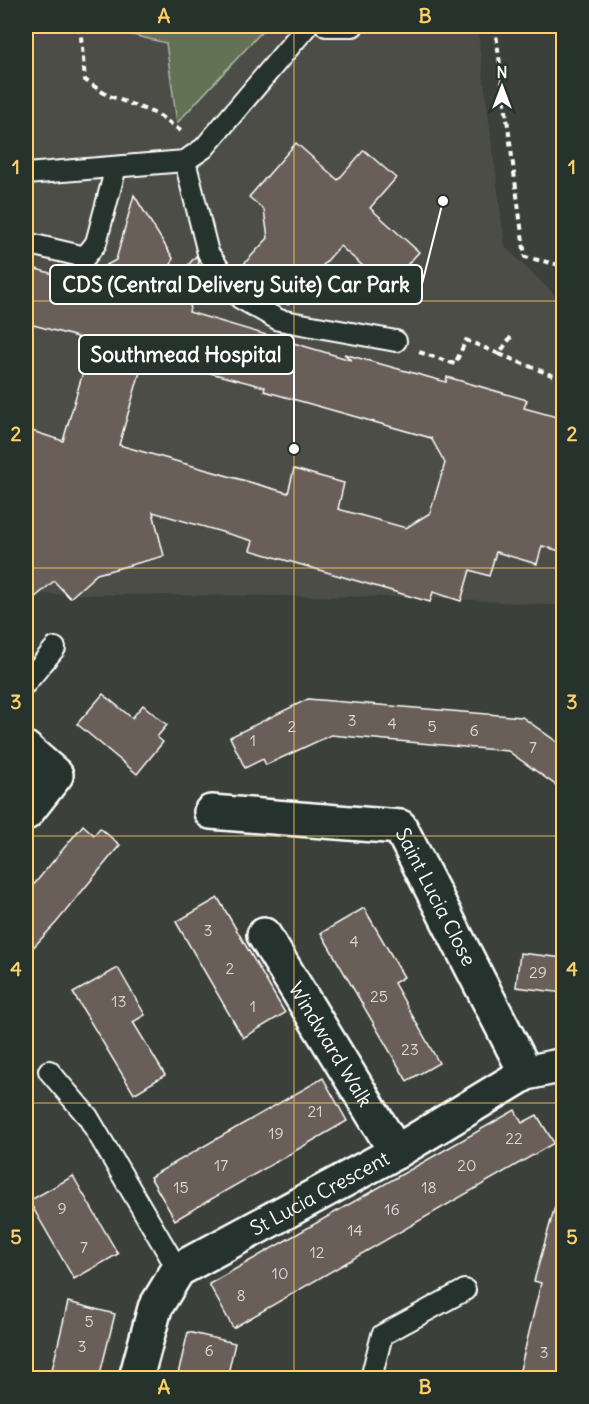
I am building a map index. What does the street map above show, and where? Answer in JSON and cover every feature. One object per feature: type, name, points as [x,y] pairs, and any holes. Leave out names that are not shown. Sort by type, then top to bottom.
[{"type":"street","points":[[26,749],[56,775],[26,813]]},
{"type":"street","name":"Saint Lucia Close","points":[[211,812],[400,827],[526,1073]]},
{"type":"street","name":"Windward Walk","points":[[264,935],[396,1152]]},
{"type":"street","name":"St Lucia Crescent","points":[[136,1378],[155,1308],[178,1270],[206,1252],[396,1152],[526,1073],[564,1065]]},
{"type":"lane","points":[[26,174],[185,161],[204,148],[307,26]]},
{"type":"lane","points":[[326,26],[353,26]]},
{"type":"lane","points":[[185,161],[208,253],[240,298],[279,320],[396,341]]},
{"type":"lane","points":[[26,243],[85,257],[96,243],[116,168]]},
{"type":"lane","points":[[26,683],[56,648]]},
{"type":"lane","points":[[49,1071],[88,1118],[178,1270]]},
{"type":"lane","points":[[371,1378],[382,1335],[465,1290]]},
{"type":"path","points":[[80,26],[85,80],[107,95],[157,114],[204,148]]},
{"type":"path","points":[[495,26],[525,257],[564,266]]},
{"type":"path","points":[[499,354],[511,337]]},
{"type":"path","points":[[433,356],[455,364],[466,340],[564,380]]},
{"type":"shaded area","points":[[26,26],[477,26],[505,247],[563,303],[563,606],[429,597],[26,594]]},
{"type":"green space","points":[[95,26],[267,26],[177,123],[166,43]]},
{"type":"building","points":[[296,143],[338,180],[364,150],[396,178],[370,208],[419,252],[387,287],[340,246],[288,305],[243,265],[268,238],[264,210],[249,197]]},
{"type":"building","points":[[134,195],[173,258],[163,294],[196,256],[199,261],[189,312],[351,360],[344,354],[446,382],[447,377],[527,400],[524,408],[564,419],[564,552],[542,546],[537,564],[496,552],[489,576],[470,570],[461,601],[433,592],[430,602],[250,550],[253,541],[153,512],[164,556],[97,574],[70,598],[54,581],[26,605],[26,429],[63,441],[87,358],[77,337],[26,323],[26,266],[77,281],[116,260]],"holes":[[[159,360],[265,387],[264,391],[431,438],[445,463],[430,513],[406,528],[338,509],[344,483],[294,469],[288,493],[119,445],[140,372]]]},
{"type":"building","points":[[103,694],[132,718],[143,705],[167,725],[157,737],[163,742],[137,774],[77,724]]},
{"type":"building","points":[[308,699],[522,717],[564,747],[564,791],[508,751],[331,735],[266,765],[263,759],[245,768],[230,737]]},
{"type":"building","points":[[83,825],[94,835],[100,828],[120,845],[56,923],[26,955],[26,894]]},
{"type":"building","points":[[218,898],[285,1013],[243,1038],[176,922]]},
{"type":"building","points":[[364,908],[404,977],[394,983],[439,1063],[407,1081],[321,933]]},
{"type":"building","points":[[520,953],[564,958],[564,993],[516,987]]},
{"type":"building","points":[[118,968],[145,1015],[133,1022],[165,1075],[134,1094],[73,993]]},
{"type":"building","points":[[323,1078],[347,1121],[175,1220],[150,1177]]},
{"type":"building","points":[[515,1110],[522,1123],[537,1115],[554,1143],[233,1328],[209,1284]]},
{"type":"building","points":[[73,1176],[118,1254],[74,1279],[29,1201]]},
{"type":"building","points":[[555,1206],[564,1207],[564,1378],[518,1378],[541,1283],[534,1281]]},
{"type":"building","points":[[68,1302],[115,1314],[99,1378],[50,1378]]},
{"type":"building","points":[[188,1332],[235,1343],[227,1378],[177,1378]]},
{"type":"place","name":"CDS (Central Delivery Suite) Car Park","points":[[443,201]]},
{"type":"place","name":"Southmead Hospital","points":[[294,449]]}]
